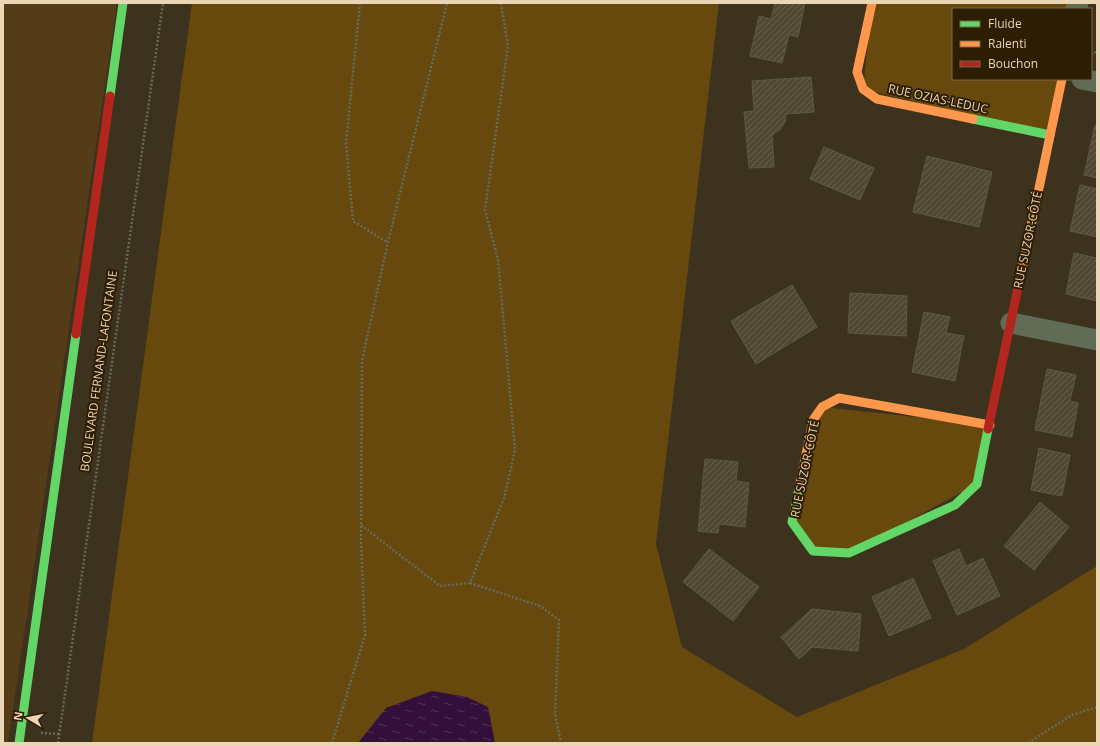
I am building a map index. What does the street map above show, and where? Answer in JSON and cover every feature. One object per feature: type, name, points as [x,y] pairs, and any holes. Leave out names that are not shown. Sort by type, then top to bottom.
[{"type":"street","points":[[19,743],[123,3]]},
{"type":"street","name":"RUE OZIAS-LEDUC","points":[[872,3],[856,72],[863,89],[877,99],[1050,135]]},
{"type":"street","name":"RUE SUZOR-CÔTÉ","points":[[990,425],[839,398],[822,407],[812,420],[792,522],[813,551],[849,553],[955,505],[977,484],[990,425],[1062,80]]},
{"type":"street","points":[[1087,80],[1097,82]]},
{"type":"street","points":[[1011,323],[1097,340]]},
{"type":"path","name":"BOULEVARD FERNAND-LAFONTAINE","points":[[58,743],[163,3]]},
{"type":"path","points":[[360,3],[346,143],[353,221],[388,242]]},
{"type":"path","points":[[332,743],[366,635],[361,525],[362,361],[388,242],[447,3]]},
{"type":"path","points":[[470,583],[504,498],[515,450],[498,260],[485,210],[508,46],[501,3]]},
{"type":"path","points":[[361,525],[440,586],[470,583],[540,606],[559,620],[555,714],[560,743]]},
{"type":"path","points":[[1028,743],[1072,715],[1097,707]]},
{"type":"shaded area","points":[[3,3],[117,3],[8,743],[3,743]]},
{"type":"shaded area","points":[[192,3],[719,3],[656,544],[682,647],[797,717],[964,649],[1097,566],[1097,743],[92,743]]},
{"type":"shaded area","points":[[872,3],[1078,3],[1076,8],[952,8],[952,80],[1062,80],[1050,135],[863,89]]},
{"type":"shaded area","points":[[822,407],[990,425],[977,484],[849,553],[813,551],[792,522]]},
{"type":"water","points":[[432,691],[467,697],[488,707],[495,743],[358,743],[386,708]]},
{"type":"building","points":[[775,3],[805,3],[798,37],[789,35],[782,63],[750,56],[759,16],[771,19]]},
{"type":"building","points":[[811,77],[814,112],[786,114],[785,122],[780,130],[772,135],[774,167],[749,168],[744,112],[754,111],[752,81]]},
{"type":"building","points":[[1095,125],[1097,126],[1097,178],[1084,175]]},
{"type":"building","points":[[824,147],[874,168],[860,200],[810,179]]},
{"type":"building","points":[[927,156],[992,172],[979,227],[913,212]]},
{"type":"building","points":[[1080,185],[1097,189],[1097,237],[1070,231]]},
{"type":"building","points":[[1074,253],[1097,258],[1097,301],[1066,294]]},
{"type":"building","points":[[792,285],[817,327],[756,364],[731,321]]},
{"type":"building","points":[[850,293],[907,296],[906,336],[848,333]]},
{"type":"building","points":[[924,312],[950,317],[946,333],[964,336],[955,381],[912,372]]},
{"type":"building","points":[[1047,369],[1076,375],[1070,401],[1078,403],[1072,437],[1035,430]]},
{"type":"building","points":[[1039,448],[1070,455],[1062,496],[1031,490]]},
{"type":"building","points":[[705,459],[738,462],[736,481],[749,483],[745,527],[719,524],[718,533],[698,531]]},
{"type":"building","points":[[1040,502],[1069,527],[1034,570],[1004,546]]},
{"type":"building","points":[[709,549],[759,587],[733,621],[683,582]]},
{"type":"building","points":[[959,549],[966,566],[983,558],[1000,596],[957,615],[933,561]]},
{"type":"building","points":[[913,578],[931,618],[889,636],[872,597]]},
{"type":"building","points":[[812,609],[861,614],[858,651],[812,647],[799,659],[781,637]]},
{"type":"traffic: fast","points":[[110,96],[123,3]]},
{"type":"traffic: fast","points":[[973,119],[1050,135]]},
{"type":"traffic: fast","points":[[19,743],[76,334]]},
{"type":"traffic: fast","points":[[799,489],[792,522],[813,551],[849,553],[955,505],[977,484],[988,429]]},
{"type":"traffic: slow","points":[[872,3],[857,72],[863,89],[877,99],[973,119]]},
{"type":"traffic: slow","points":[[1022,269],[1062,80]]},
{"type":"traffic: slow","points":[[799,489],[813,420],[822,407],[839,398],[990,425]]},
{"type":"traffic: jam","points":[[76,334],[110,96]]},
{"type":"traffic: jam","points":[[988,429],[1022,269]]}]
